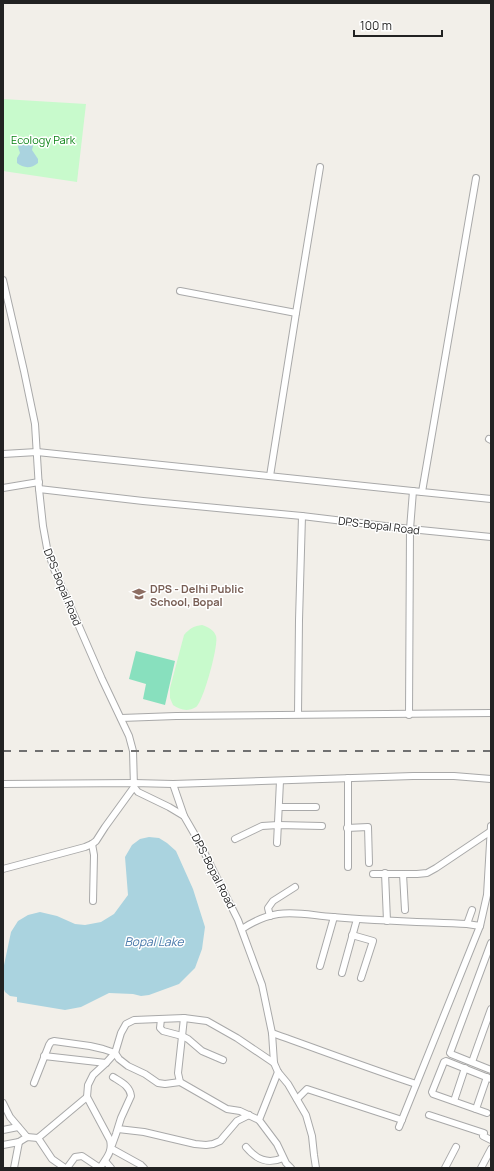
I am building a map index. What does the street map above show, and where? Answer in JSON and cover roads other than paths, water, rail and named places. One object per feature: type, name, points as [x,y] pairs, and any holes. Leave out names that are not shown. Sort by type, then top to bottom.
[{"type":"street","points":[[270,476],[320,167]]},
{"type":"street","points":[[422,492],[476,178]]},
{"type":"street","points":[[3,280],[35,424],[39,485],[3,488]]},
{"type":"street","points":[[180,291],[296,312]]},
{"type":"street","points":[[3,454],[37,452],[491,499]]},
{"type":"street","name":"DPS-Bopal Road","points":[[274,1063],[272,1033],[262,985],[242,929],[221,883],[184,816],[138,792],[134,785],[133,751],[129,736],[102,679],[54,569],[47,548],[39,485],[142,501],[302,516],[491,537]]},
{"type":"street","points":[[409,715],[410,519],[413,491]]},
{"type":"street","points":[[298,714],[302,516]]},
{"type":"street","points":[[121,718],[298,714],[409,715],[491,713]]},
{"type":"street","points":[[3,784],[134,785],[413,776],[447,776],[491,779]]},
{"type":"street","points":[[348,778],[348,867]]},
{"type":"street","points":[[277,843],[280,781]]},
{"type":"street","points":[[173,784],[184,816]]},
{"type":"street","points":[[3,869],[92,844],[96,841],[134,785]]},
{"type":"street","points":[[279,807],[316,807]]},
{"type":"street","points":[[235,839],[262,826],[322,826]]},
{"type":"street","points":[[399,1127],[480,926],[490,879],[491,826]]},
{"type":"street","points":[[347,828],[368,827],[368,863]]},
{"type":"street","points":[[373,874],[417,874],[427,872],[436,868],[491,831]]},
{"type":"street","points":[[92,844],[94,855],[93,901]]},
{"type":"street","points":[[385,873],[387,921]]},
{"type":"street","points":[[403,874],[405,910]]},
{"type":"street","points":[[270,916],[268,908],[273,901],[295,887]]},
{"type":"street","points":[[467,924],[472,910]]},
{"type":"street","points":[[242,929],[263,917],[279,914],[301,913],[387,921],[467,924],[480,926]]},
{"type":"street","points":[[320,966],[334,917]]},
{"type":"street","points":[[342,973],[357,918]]},
{"type":"street","points":[[352,935],[373,941],[362,978]]},
{"type":"street","points":[[491,943],[450,1053],[491,1070]]},
{"type":"street","points":[[472,1062],[491,1009]]},
{"type":"street","points":[[180,1082],[178,1073],[184,1018]]},
{"type":"street","points":[[144,1168],[112,1147],[110,1140],[87,1097],[88,1086],[93,1075],[115,1053],[121,1033],[126,1024],[134,1020],[184,1018],[207,1021],[237,1038],[274,1063],[278,1072],[306,1115],[312,1136],[316,1168]]},
{"type":"street","points":[[161,1019],[160,1028],[163,1031],[182,1036],[202,1051],[223,1060]]},
{"type":"street","points":[[272,1033],[416,1084]]},
{"type":"street","points":[[34,1083],[51,1042],[98,1047],[115,1053],[128,1066],[146,1074],[158,1083],[165,1084],[180,1082],[227,1110],[240,1110],[259,1120],[277,1144],[286,1163],[291,1168]]},
{"type":"street","points":[[44,1056],[106,1063]]},
{"type":"street","points":[[476,1109],[489,1078],[446,1061],[444,1062],[432,1092],[433,1094],[487,1113]]},
{"type":"street","points":[[454,1102],[465,1068]]},
{"type":"street","points":[[259,1120],[278,1072]]},
{"type":"street","points":[[38,1138],[52,1159],[66,1168],[75,1157],[82,1156],[100,1168],[112,1147],[124,1110],[132,1096],[129,1088],[124,1083],[113,1077]]},
{"type":"street","points":[[297,1099],[307,1089],[402,1120]]},
{"type":"street","points":[[3,1145],[19,1142],[27,1137],[38,1138],[87,1097]]},
{"type":"street","points":[[3,1103],[10,1117],[27,1137]]},
{"type":"street","points":[[118,1129],[144,1132],[195,1144],[206,1145],[220,1141],[237,1121],[249,1115]]},
{"type":"street","points":[[429,1115],[484,1134],[483,1136],[491,1140]]},
{"type":"street","points":[[3,1130],[18,1127]]},
{"type":"street","points":[[14,1168],[19,1142]]},
{"type":"street","points":[[246,1147],[253,1155],[267,1161],[278,1161],[284,1158]]},
{"type":"street","points":[[445,1168],[456,1147]]},
{"type":"street","points":[[481,1168],[491,1149]]},
{"type":"street","points":[[105,1161],[111,1168]]},
{"type":"street","points":[[263,1168],[267,1161]]},
{"type":"water","points":[[31,143],[33,146],[32,150],[38,159],[38,163],[30,167],[24,167],[17,163],[17,158],[20,153],[18,146],[20,144]]},
{"type":"water","name":"Bopal Lake","points":[[149,837],[159,838],[176,851],[193,889],[205,927],[202,949],[195,968],[179,984],[149,995],[141,996],[133,994],[109,993],[81,1007],[65,1010],[17,1002],[17,997],[10,996],[5,992],[3,987],[3,970],[11,932],[18,921],[28,915],[40,912],[57,916],[75,924],[85,925],[101,922],[114,914],[128,895],[125,857],[132,845],[140,839]]},
{"type":"railway","points":[[3,751],[491,751]]},
{"type":"place","name":"DPS - Delhi Public School, Bopal","points":[[139,594]]},
{"type":"park label","name":"Ecology Park","points":[[43,139]]}]
